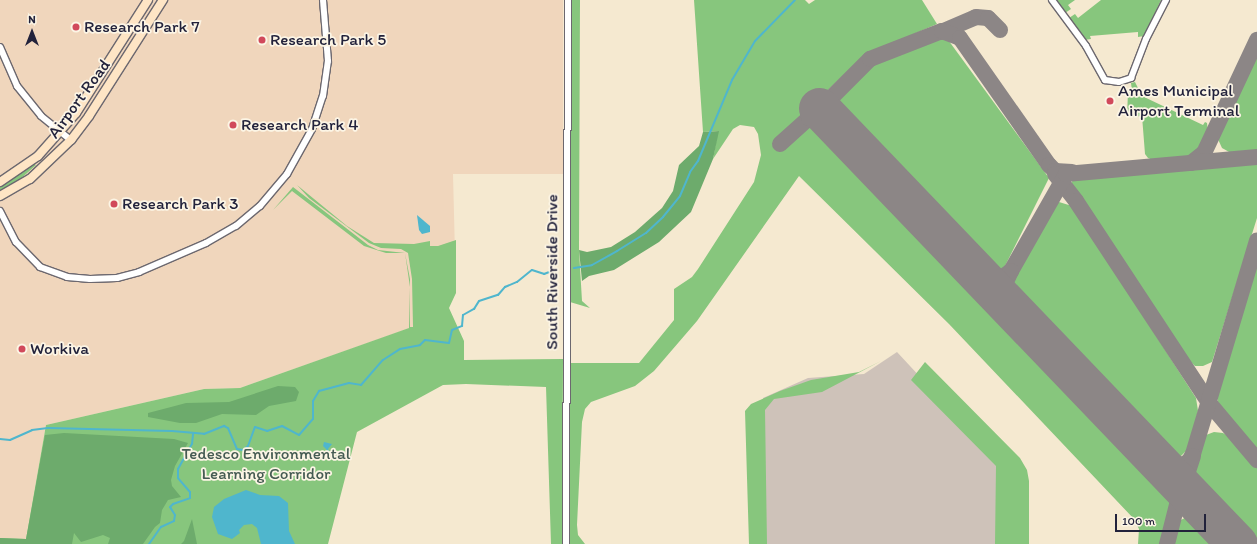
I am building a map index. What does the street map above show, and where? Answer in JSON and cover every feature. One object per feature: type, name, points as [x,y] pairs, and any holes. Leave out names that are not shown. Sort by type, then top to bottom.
[{"type":"main road","name":"Airport Road","points":[[0,182],[38,156],[61,132],[76,113],[148,0]]},
{"type":"main road","name":"Airport Road","points":[[0,196],[47,165],[70,140],[89,116],[163,0]]},
{"type":"street","points":[[0,211],[16,242],[26,255],[40,267],[53,273],[78,278],[117,278],[134,274],[206,243],[231,229],[260,206],[279,184],[294,163],[312,129],[323,96],[328,61],[323,0]]},
{"type":"street","name":"South Riverside Drive","points":[[566,544],[568,0]]},
{"type":"street","points":[[1052,0],[1086,46],[1105,80],[1119,82],[1131,78],[1146,39],[1166,0]]},
{"type":"street","points":[[0,47],[17,86],[41,116],[70,140]]},
{"type":"shaded area","points":[[0,0],[563,0],[563,174],[453,174],[456,293],[433,320],[240,388],[204,389],[46,425],[26,539],[0,538]]},
{"type":"shaded area","points":[[897,352],[1000,463],[1000,544],[759,544],[763,398],[808,378],[864,374]]},
{"type":"green space","points":[[571,0],[580,0],[579,250],[582,301],[590,308],[570,302]]},
{"type":"green space","points":[[694,0],[805,0],[809,4],[815,0],[922,0],[937,24],[865,55],[776,139],[783,146],[807,123],[816,120],[1174,493],[1160,544],[1138,544],[1139,529],[1134,519],[949,324],[799,176],[697,321],[654,371],[635,386],[591,402],[585,409],[582,422],[577,525],[578,535],[585,544],[570,544],[570,363],[639,363],[674,320],[674,289],[692,277],[698,269],[754,182],[761,155],[758,134],[754,127],[740,125],[733,129],[713,159],[718,131],[703,132]]},
{"type":"green space","points":[[1056,0],[1075,0],[1068,5],[1071,9],[1065,13]]},
{"type":"green space","points":[[1101,0],[1161,0],[1144,36],[1138,37],[1138,32],[1090,36],[1091,39],[1084,40],[1069,18],[1075,14],[1078,18]]},
{"type":"green space","points":[[936,37],[946,37],[1049,178],[1005,266],[999,273],[991,273],[832,108],[837,98],[872,64]]},
{"type":"green space","points":[[1257,48],[1257,152],[1231,153],[1222,148],[1217,137]]},
{"type":"green space","points":[[1135,82],[1142,96],[1203,125],[1205,122],[1207,123],[1208,131],[1195,153],[1186,158],[1155,161],[1148,158],[1145,154],[1142,116],[1127,117],[1128,91],[1132,91],[1131,83]]},
{"type":"green space","points":[[719,131],[713,159],[691,212],[659,242],[614,270],[589,276],[582,281],[579,250],[587,252],[611,247],[635,232],[662,208],[673,191],[679,165],[699,146],[703,132]]},
{"type":"green space","points":[[1251,162],[1257,163],[1257,218],[1212,362],[1203,366],[1195,366],[1180,352],[1071,185],[1074,176]]},
{"type":"green space","points":[[34,164],[36,165],[17,182],[0,192],[0,186]]},
{"type":"green space","name":"Tedesco Environmental Learning Corridor","points":[[297,185],[347,226],[374,243],[414,244],[430,241],[430,246],[438,246],[456,240],[456,293],[449,308],[464,341],[464,360],[563,359],[562,544],[551,544],[546,387],[466,384],[443,385],[357,432],[328,544],[0,544],[0,538],[26,539],[46,425],[204,389],[240,388],[409,328],[410,287],[410,327],[413,327],[412,279],[408,253],[401,249],[381,248],[369,243],[309,198]]},
{"type":"green space","points":[[293,187],[368,245],[378,250],[405,253],[386,253],[364,246],[292,191],[273,210]]},
{"type":"green space","points":[[1059,202],[1072,206],[1079,216],[1196,398],[1198,411],[1189,448],[1177,460],[1171,460],[1006,289],[1047,213]]},
{"type":"green space","points":[[405,253],[410,279],[410,287]]},
{"type":"green space","points":[[1257,254],[1257,451],[1220,408],[1216,395]]},
{"type":"green space","points":[[881,361],[822,392],[774,399],[765,410],[767,544],[749,544],[745,411],[751,404],[780,391],[811,380],[859,372]]},
{"type":"green space","points":[[925,362],[1020,458],[1027,470],[1029,481],[1029,544],[995,544],[996,466],[911,380]]},
{"type":"green space","points":[[278,386],[295,387],[299,392],[296,401],[269,406],[256,415],[222,414],[196,423],[180,423],[148,417],[148,413],[186,403],[229,402]]},
{"type":"green space","points":[[1214,432],[1223,433],[1231,438],[1257,468],[1257,544],[1252,544],[1191,480],[1200,443],[1206,435]]},
{"type":"green space","points":[[64,433],[174,439],[188,443],[175,466],[171,480],[172,486],[181,497],[168,500],[162,510],[160,523],[155,527],[143,544],[108,544],[110,538],[103,535],[81,542],[74,533],[72,544],[0,544],[0,538],[26,539],[45,435]]},
{"type":"green space","points":[[1192,514],[1221,544],[1172,544],[1179,521]]},
{"type":"green space","points":[[192,519],[197,544],[181,544],[184,541]]},
{"type":"water","points":[[417,215],[430,226],[430,232],[422,234],[419,230]]},
{"type":"water","points":[[324,442],[332,444],[328,449],[330,453],[323,446]]},
{"type":"water","points":[[246,490],[260,495],[279,496],[288,503],[289,531],[295,544],[261,544],[257,528],[252,524],[244,525],[239,530],[240,533],[232,539],[218,534],[212,517],[214,507],[224,499]]},
{"type":"waterway","points":[[574,268],[592,265],[617,251],[646,233],[663,217],[680,196],[690,172],[698,161],[732,80],[755,41],[795,0]]},
{"type":"waterway","points":[[0,439],[10,440],[32,430],[48,428],[172,431],[204,434],[224,426],[228,428],[237,449],[243,450],[248,446],[255,427],[267,431],[282,426],[299,435],[313,419],[313,401],[319,391],[349,383],[361,385],[383,360],[400,349],[420,345],[425,340],[449,343],[452,330],[462,326],[463,315],[474,309],[479,301],[498,295],[505,287],[517,282],[532,270],[544,274],[557,269]]},
{"type":"waterway","points":[[149,544],[161,527],[174,521],[175,515],[170,507],[173,504],[190,498],[190,492],[178,478],[178,469],[192,444],[193,434]]},
{"type":"taxiway","points":[[941,32],[976,17],[988,18],[1000,30]]},
{"type":"taxiway","points":[[780,144],[809,118],[829,118],[831,98],[870,59],[942,31],[960,38],[1049,165],[1055,171],[1072,172]]},
{"type":"taxiway","points":[[1191,163],[1204,153],[1257,40]]},
{"type":"taxiway","points":[[940,233],[985,278],[1003,277],[1011,271],[1066,174],[1257,157]]},
{"type":"taxiway","points":[[1055,174],[1076,201],[1209,403],[1257,460]]},
{"type":"taxiway","points":[[1123,423],[1158,460],[1168,467],[1181,466],[1189,461],[1193,454],[1257,240]]},
{"type":"taxiway","points":[[1011,271],[1003,288],[1004,297],[1047,344]]},
{"type":"taxiway","points":[[1193,456],[1187,475],[1186,485],[1191,494],[1236,541]]},
{"type":"taxiway","points":[[1157,462],[1176,482],[1180,493],[1167,544]]},
{"type":"runway","points":[[819,108],[1237,544]]},
{"type":"place","name":"Research Park 7","points":[[76,27]]},
{"type":"place","name":"Research Park 5","points":[[262,40]]},
{"type":"place","name":"Ames Municipal Airport Terminal","points":[[1110,101]]},
{"type":"place","name":"Research Park 4","points":[[233,125]]},
{"type":"place","name":"Research Park 3","points":[[114,204]]},
{"type":"place","name":"Workiva","points":[[22,349]]}]
